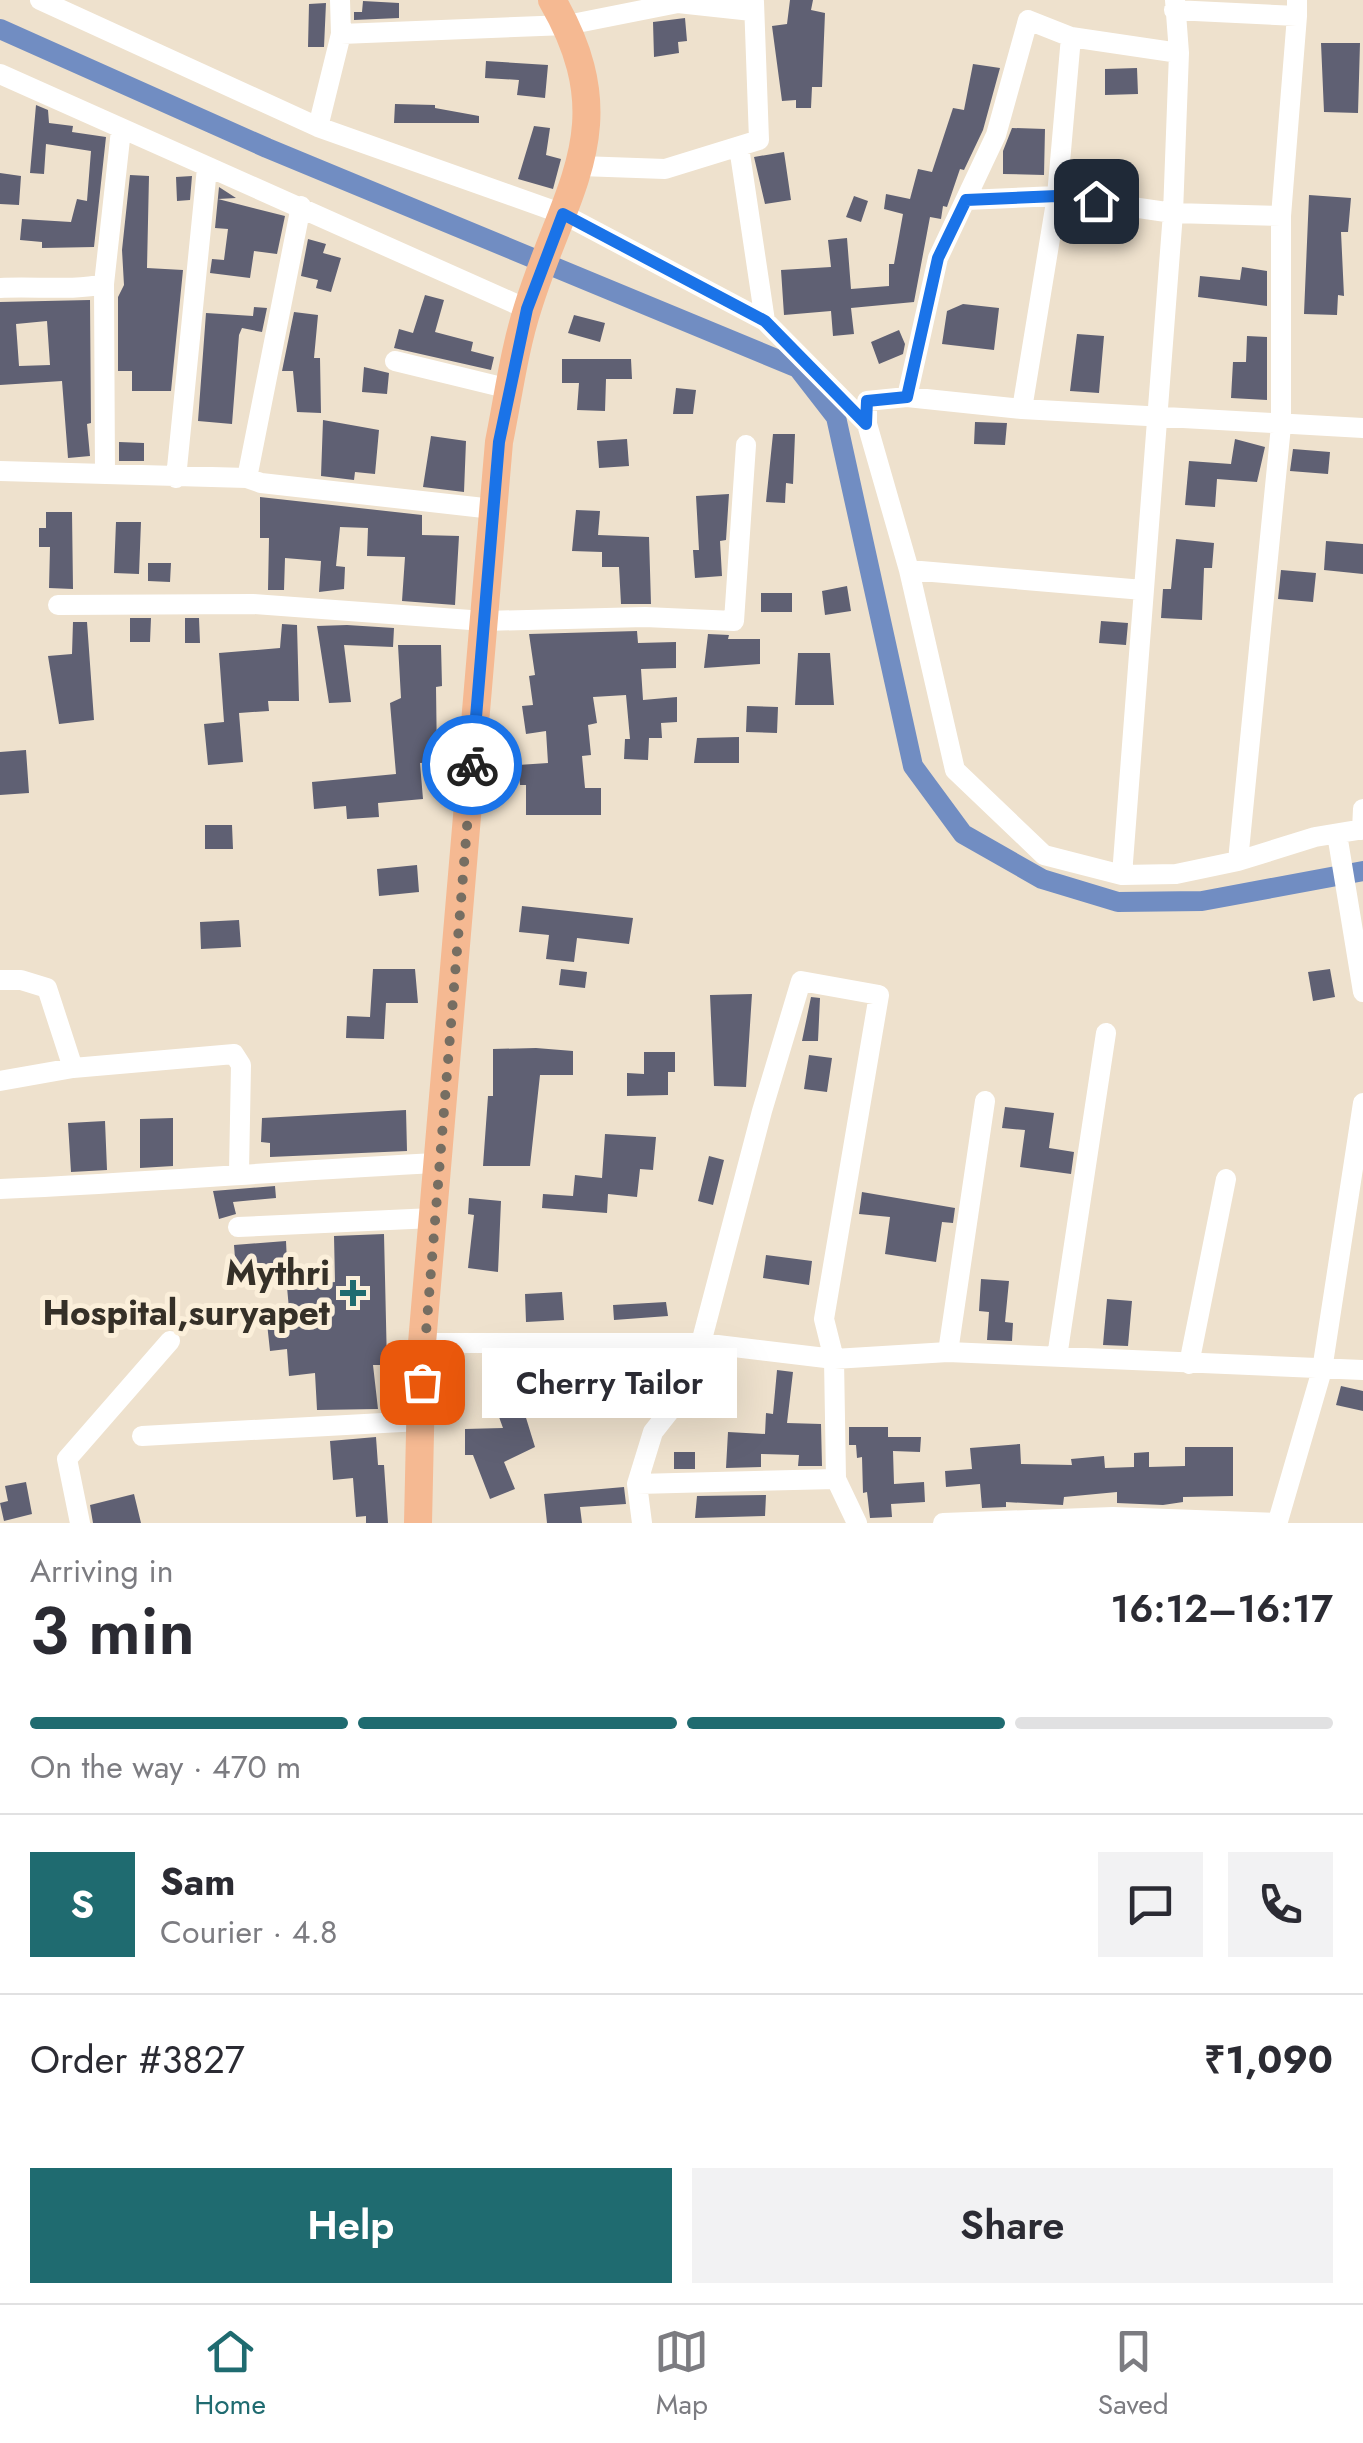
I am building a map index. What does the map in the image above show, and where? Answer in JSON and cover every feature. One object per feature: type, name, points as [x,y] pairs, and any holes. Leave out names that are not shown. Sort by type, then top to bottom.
[{"type":"main road","points":[[418,1523],[422,1343],[493,509],[510,390],[528,305],[580,166],[590,100],[566,25],[552,0]]},
{"type":"street","points":[[40,0],[318,127],[561,219],[765,321],[866,424]]},
{"type":"street","points":[[318,127],[340,34],[340,0]]},
{"type":"street","points":[[340,34],[566,25],[678,3],[753,6],[759,140],[665,170],[580,166]]},
{"type":"street","points":[[1122,875],[1173,213],[1179,53],[1174,5],[1297,8],[1282,216],[1280,426],[1238,861]]},
{"type":"street","points":[[907,397],[938,258],[996,134],[1031,10],[1072,36],[1179,53]]},
{"type":"street","points":[[1022,409],[1057,196],[1072,36]]},
{"type":"street","points":[[0,74],[206,168],[528,305]]},
{"type":"street","points":[[105,474],[104,284],[121,130]]},
{"type":"street","points":[[738,147],[765,321]]},
{"type":"street","points":[[176,478],[206,168]]},
{"type":"street","points":[[966,200],[1057,196],[1173,213],[1282,216]]},
{"type":"street","points":[[247,478],[301,206]]},
{"type":"street","points":[[0,288],[70,284],[84,289],[104,284]]},
{"type":"street","points":[[394,361],[510,390]]},
{"type":"street","points":[[1363,428],[1022,409],[907,397],[867,401],[866,424],[910,570],[955,770],[1044,855],[1122,875],[1176,874],[1362,829],[1363,809]]},
{"type":"street","points":[[58,605],[253,604],[484,621],[646,616],[734,621],[746,446]]},
{"type":"street","points":[[0,470],[247,478],[261,484],[493,509]]},
{"type":"street","points":[[910,570],[1143,590]]},
{"type":"street","points":[[1337,834],[1363,992]]},
{"type":"street","points":[[0,980],[21,980],[47,988],[73,1068]]},
{"type":"street","points":[[642,1523],[638,1484],[653,1432],[683,1394],[701,1343],[801,981],[879,994],[824,1319],[834,1359],[836,1480],[856,1523]]},
{"type":"street","points":[[1058,1357],[1106,1033]]},
{"type":"street","points":[[0,1081],[73,1068],[234,1054],[241,1065],[239,1172]]},
{"type":"street","points":[[948,1352],[985,1101]]},
{"type":"street","points":[[942,1523],[1278,1522],[1322,1370],[1363,1103]]},
{"type":"street","points":[[0,1188],[158,1183],[239,1172],[438,1163]]},
{"type":"street","points":[[1189,1364],[1226,1179]]},
{"type":"street","points":[[238,1227],[433,1218]]},
{"type":"street","points":[[80,1523],[67,1459],[170,1342]]},
{"type":"street","points":[[422,1343],[701,1343],[834,1359],[948,1352],[1363,1370]]},
{"type":"street","points":[[142,1436],[420,1421]]},
{"type":"street","points":[[638,1484],[836,1480]]},
{"type":"building","points":[[790,0],[813,0],[811,10],[825,13],[822,87],[812,87],[811,108],[796,108],[796,100],[782,101],[772,26],[787,24]]},
{"type":"building","points":[[363,1],[399,3],[399,18],[354,20],[354,12],[362,12]]},
{"type":"building","points":[[326,3],[324,47],[308,47],[309,4]]},
{"type":"building","points":[[685,18],[687,41],[678,42],[679,53],[654,57],[653,22]]},
{"type":"building","points":[[1321,43],[1360,43],[1358,113],[1324,112]]},
{"type":"building","points":[[486,61],[548,65],[545,98],[517,95],[519,80],[485,78]]},
{"type":"building","points":[[973,64],[1000,68],[983,130],[964,170],[960,169],[947,207],[943,206],[941,219],[930,217],[914,302],[851,308],[854,334],[833,336],[831,311],[784,315],[781,270],[831,267],[828,240],[847,238],[851,289],[889,286],[889,264],[894,264],[903,214],[884,209],[886,194],[910,199],[918,169],[932,172],[953,108],[964,110]]},
{"type":"building","points":[[1137,68],[1138,94],[1105,95],[1105,69]]},
{"type":"building","points":[[395,104],[435,105],[479,116],[479,123],[394,123]]},
{"type":"building","points":[[36,105],[48,110],[49,123],[73,126],[72,132],[106,137],[94,247],[42,248],[42,242],[20,240],[22,219],[71,222],[77,199],[87,201],[91,151],[46,144],[44,174],[30,173]]},
{"type":"building","points":[[534,126],[550,128],[546,155],[561,159],[553,189],[518,179]]},
{"type":"building","points":[[1012,128],[1045,129],[1044,175],[1003,174],[1003,151]]},
{"type":"building","points":[[784,152],[791,200],[765,204],[754,157]]},
{"type":"building","points":[[0,173],[21,176],[19,205],[0,204]]},
{"type":"building","points":[[130,175],[149,176],[147,268],[183,270],[171,391],[132,391],[132,371],[118,371],[118,297],[124,285],[122,250]]},
{"type":"building","points":[[192,176],[190,200],[177,201],[176,177]]},
{"type":"building","points":[[219,187],[236,198],[218,199],[285,216],[277,254],[254,251],[250,278],[210,273],[212,259],[224,260],[228,229],[215,228]]},
{"type":"building","points":[[1309,195],[1351,198],[1348,232],[1341,232],[1344,296],[1338,295],[1337,315],[1304,314]]},
{"type":"building","points":[[854,196],[868,201],[861,222],[846,217]]},
{"type":"building","points":[[1082,214],[1125,220],[1124,234],[1081,231]]},
{"type":"building","points":[[308,239],[326,244],[323,253],[341,258],[331,292],[316,288],[318,280],[301,276]]},
{"type":"building","points":[[1242,267],[1267,271],[1267,306],[1198,297],[1200,276],[1240,280]]},
{"type":"building","points":[[425,295],[444,300],[435,332],[473,342],[471,351],[494,357],[491,370],[394,348],[399,329],[413,333]]},
{"type":"building","points":[[90,300],[90,456],[68,458],[62,381],[0,385],[0,302]],"holes":[[[47,321],[50,365],[19,366],[16,324]]]},
{"type":"building","points":[[963,304],[999,308],[994,350],[942,344],[947,311]]},
{"type":"building","points":[[254,307],[267,308],[262,332],[242,328],[239,335],[232,424],[198,421],[206,313],[253,316]]},
{"type":"building","points":[[294,312],[318,315],[314,358],[320,358],[321,413],[297,412],[293,371],[282,371]]},
{"type":"building","points":[[574,315],[605,323],[600,342],[568,333]]},
{"type":"building","points":[[899,330],[905,344],[903,354],[879,364],[871,342]]},
{"type":"building","points":[[1077,334],[1104,336],[1099,393],[1070,391]]},
{"type":"building","points":[[1247,336],[1267,337],[1267,400],[1231,398],[1233,362],[1246,362]]},
{"type":"building","points":[[562,359],[631,359],[632,379],[606,379],[605,411],[577,410],[579,383],[562,383]]},
{"type":"building","points":[[364,367],[389,373],[387,394],[362,392]]},
{"type":"building","points":[[676,388],[696,390],[693,414],[673,414]]},
{"type":"building","points":[[323,420],[379,430],[375,474],[355,472],[354,480],[321,476]]},
{"type":"building","points":[[975,422],[1007,423],[1005,445],[974,444]]},
{"type":"building","points":[[773,434],[795,434],[793,484],[786,483],[785,503],[766,502]]},
{"type":"building","points":[[431,436],[466,441],[464,492],[423,487]]},
{"type":"building","points":[[627,439],[629,466],[599,468],[597,441]]},
{"type":"building","points":[[1235,439],[1265,447],[1257,482],[1217,479],[1215,507],[1185,505],[1189,461],[1231,464]]},
{"type":"building","points":[[119,442],[144,443],[144,461],[119,461]]},
{"type":"building","points":[[1293,449],[1330,452],[1328,474],[1290,471]]},
{"type":"building","points":[[729,494],[726,540],[720,541],[722,576],[695,578],[693,550],[699,550],[696,496]]},
{"type":"building","points":[[260,497],[422,515],[422,535],[459,536],[455,605],[402,601],[405,557],[367,556],[368,528],[340,527],[336,566],[345,567],[344,589],[319,592],[321,561],[285,558],[284,590],[268,590],[269,538],[260,538]]},
{"type":"building","points":[[576,510],[600,511],[598,535],[649,537],[651,604],[621,604],[619,567],[602,567],[602,552],[572,551]]},
{"type":"building","points":[[46,512],[72,512],[73,589],[49,588],[50,547],[39,547],[39,528],[46,528]]},
{"type":"building","points":[[116,522],[141,522],[139,574],[114,573]]},
{"type":"building","points":[[1176,539],[1214,543],[1212,568],[1204,568],[1202,620],[1161,618],[1163,589],[1171,589]]},
{"type":"building","points":[[1326,541],[1363,544],[1363,574],[1324,570]]},
{"type":"building","points":[[148,563],[171,563],[170,582],[148,581]]},
{"type":"building","points":[[1281,570],[1316,573],[1313,602],[1278,599]]},
{"type":"building","points":[[847,586],[851,611],[825,615],[822,591]]},
{"type":"building","points":[[761,593],[792,593],[792,612],[761,612]]},
{"type":"building","points":[[130,618],[151,618],[150,642],[130,642]]},
{"type":"building","points":[[185,618],[199,618],[200,643],[185,643]]},
{"type":"building","points":[[1101,621],[1128,623],[1126,645],[1099,643]]},
{"type":"building","points":[[73,622],[87,622],[94,720],[59,724],[48,656],[72,654]]},
{"type":"building","points":[[282,624],[297,625],[299,701],[268,701],[269,711],[239,713],[243,762],[208,765],[204,724],[224,722],[219,653],[280,648]]},
{"type":"building","points":[[317,626],[394,628],[393,647],[344,645],[351,702],[329,703]]},
{"type":"building","points":[[637,631],[638,643],[676,642],[676,668],[641,669],[643,700],[677,697],[677,722],[661,723],[662,738],[649,738],[648,760],[624,759],[625,739],[630,739],[626,695],[593,697],[597,723],[588,725],[591,755],[582,756],[585,788],[601,788],[601,815],[526,815],[526,785],[520,785],[518,765],[548,763],[546,731],[526,734],[522,706],[533,705],[529,676],[535,675],[529,634]]},
{"type":"building","points":[[708,634],[729,635],[728,639],[760,639],[760,664],[704,668]]},
{"type":"building","points":[[398,645],[441,645],[442,686],[436,687],[437,762],[420,763],[423,799],[378,803],[379,817],[347,819],[346,806],[314,809],[312,782],[396,774],[390,703],[401,698]]},
{"type":"building","points":[[798,653],[830,653],[834,705],[795,705]]},
{"type":"building","points":[[747,706],[778,707],[777,733],[746,732]]},
{"type":"building","points":[[739,737],[739,763],[694,763],[697,738]]},
{"type":"building","points":[[26,750],[29,793],[0,795],[0,752]]},
{"type":"building","points":[[205,825],[232,825],[233,849],[205,849]]},
{"type":"building","points":[[417,865],[419,892],[379,896],[377,869]]},
{"type":"building","points":[[522,906],[633,918],[629,944],[577,938],[574,962],[546,959],[549,935],[519,932]]},
{"type":"building","points":[[239,920],[241,947],[201,949],[200,922]]},
{"type":"building","points":[[373,969],[415,969],[418,1003],[386,1003],[384,1039],[346,1038],[347,1016],[370,1017]]},
{"type":"building","points":[[561,969],[587,972],[585,988],[559,985]]},
{"type":"building","points":[[1330,969],[1335,997],[1313,1001],[1308,972]]},
{"type":"building","points":[[752,994],[746,1087],[714,1086],[710,995]]},
{"type":"building","points":[[811,997],[820,998],[818,1041],[802,1041]]},
{"type":"building","points":[[493,1049],[573,1051],[573,1075],[540,1075],[530,1166],[483,1166],[488,1096],[493,1096]]},
{"type":"building","points":[[644,1052],[675,1052],[675,1072],[668,1072],[668,1095],[627,1096],[627,1073],[644,1074]]},
{"type":"building","points":[[809,1055],[832,1058],[827,1092],[804,1089]]},
{"type":"building","points":[[1005,1107],[1054,1113],[1049,1148],[1074,1152],[1071,1174],[1020,1167],[1025,1130],[1002,1128]]},
{"type":"building","points":[[406,1110],[407,1151],[270,1157],[270,1143],[261,1142],[262,1118]]},
{"type":"building","points":[[173,1118],[173,1166],[140,1168],[140,1119]]},
{"type":"building","points":[[105,1121],[107,1170],[71,1172],[68,1123]]},
{"type":"building","points":[[605,1134],[656,1137],[653,1170],[640,1169],[637,1197],[608,1194],[607,1213],[542,1208],[543,1194],[573,1196],[575,1175],[602,1178]]},
{"type":"building","points":[[709,1156],[724,1160],[713,1205],[698,1201]]},
{"type":"building","points":[[275,1186],[276,1198],[233,1202],[236,1214],[219,1219],[213,1191]]},
{"type":"building","points":[[862,1192],[955,1208],[953,1223],[942,1222],[936,1262],[885,1254],[890,1217],[859,1214]]},
{"type":"building","points":[[469,1198],[501,1201],[498,1272],[468,1268],[474,1215],[468,1214]]},
{"type":"building","points":[[384,1234],[387,1365],[373,1365],[378,1409],[317,1410],[315,1373],[289,1376],[287,1349],[270,1351],[267,1323],[290,1320],[287,1287],[335,1282],[334,1236]]},
{"type":"building","points":[[286,1241],[288,1284],[237,1285],[234,1245]]},
{"type":"building","points":[[766,1255],[812,1261],[809,1285],[763,1278]]},
{"type":"building","points":[[981,1279],[1009,1281],[1005,1322],[1013,1323],[1012,1341],[987,1340],[989,1312],[979,1311]]},
{"type":"building","points":[[562,1292],[564,1320],[526,1322],[525,1294]]},
{"type":"building","points":[[1107,1299],[1132,1301],[1128,1346],[1103,1345]]},
{"type":"building","points":[[666,1302],[668,1316],[614,1320],[613,1305]]},
{"type":"building","points":[[491,1357],[573,1357],[578,1393],[554,1396],[551,1380],[515,1382],[535,1447],[504,1462],[515,1489],[490,1499],[473,1455],[465,1455],[465,1429],[503,1428],[492,1398]]},
{"type":"building","points":[[777,1370],[793,1372],[787,1423],[821,1424],[822,1466],[798,1466],[799,1455],[761,1454],[761,1467],[726,1468],[728,1432],[765,1434],[766,1413],[773,1414]]},
{"type":"building","points":[[1341,1386],[1363,1391],[1363,1411],[1336,1405]]},
{"type":"building","points":[[849,1427],[888,1427],[888,1437],[921,1437],[920,1452],[893,1451],[894,1484],[924,1482],[925,1502],[891,1504],[892,1517],[870,1518],[867,1492],[863,1493],[862,1457],[857,1458],[856,1445],[849,1445]]},
{"type":"building","points":[[376,1437],[378,1465],[384,1465],[388,1523],[366,1523],[366,1516],[356,1517],[353,1478],[333,1480],[330,1441]]},
{"type":"building","points":[[1020,1444],[1021,1464],[1072,1465],[1071,1459],[1104,1456],[1105,1468],[1134,1467],[1134,1453],[1149,1452],[1149,1467],[1185,1466],[1185,1447],[1233,1447],[1233,1496],[1183,1497],[1183,1502],[1163,1505],[1117,1503],[1117,1492],[1064,1497],[1063,1505],[1006,1502],[1006,1507],[982,1508],[980,1484],[946,1487],[945,1471],[972,1469],[970,1448]]},
{"type":"building","points":[[674,1452],[695,1452],[695,1469],[674,1469]]},
{"type":"building","points":[[26,1482],[32,1514],[4,1521],[0,1503],[8,1501],[5,1486]]},
{"type":"building","points":[[624,1487],[626,1504],[580,1507],[582,1523],[547,1523],[544,1494]]},
{"type":"building","points":[[134,1494],[141,1523],[93,1523],[90,1505]]},
{"type":"building","points":[[766,1495],[765,1516],[695,1518],[697,1496]]},
{"type":"waterway","points":[[0,29],[267,148],[798,368],[836,417],[913,766],[963,834],[1042,879],[1118,902],[1202,901],[1363,871]]},
{"type":"way so far","points":[[422,1382],[422,1343],[472,765]]},
{"type":"place","name":"Mythri Hospital,suryapet","points":[[353,1293]]},
{"type":"place","name":"Cherry Tailor","points":[[422,1382]]},
{"type":"route","points":[[472,765],[499,442],[527,309],[563,214],[765,321],[866,424],[867,401],[907,397],[938,258],[966,200],[1057,196],[1096,201]]}]
